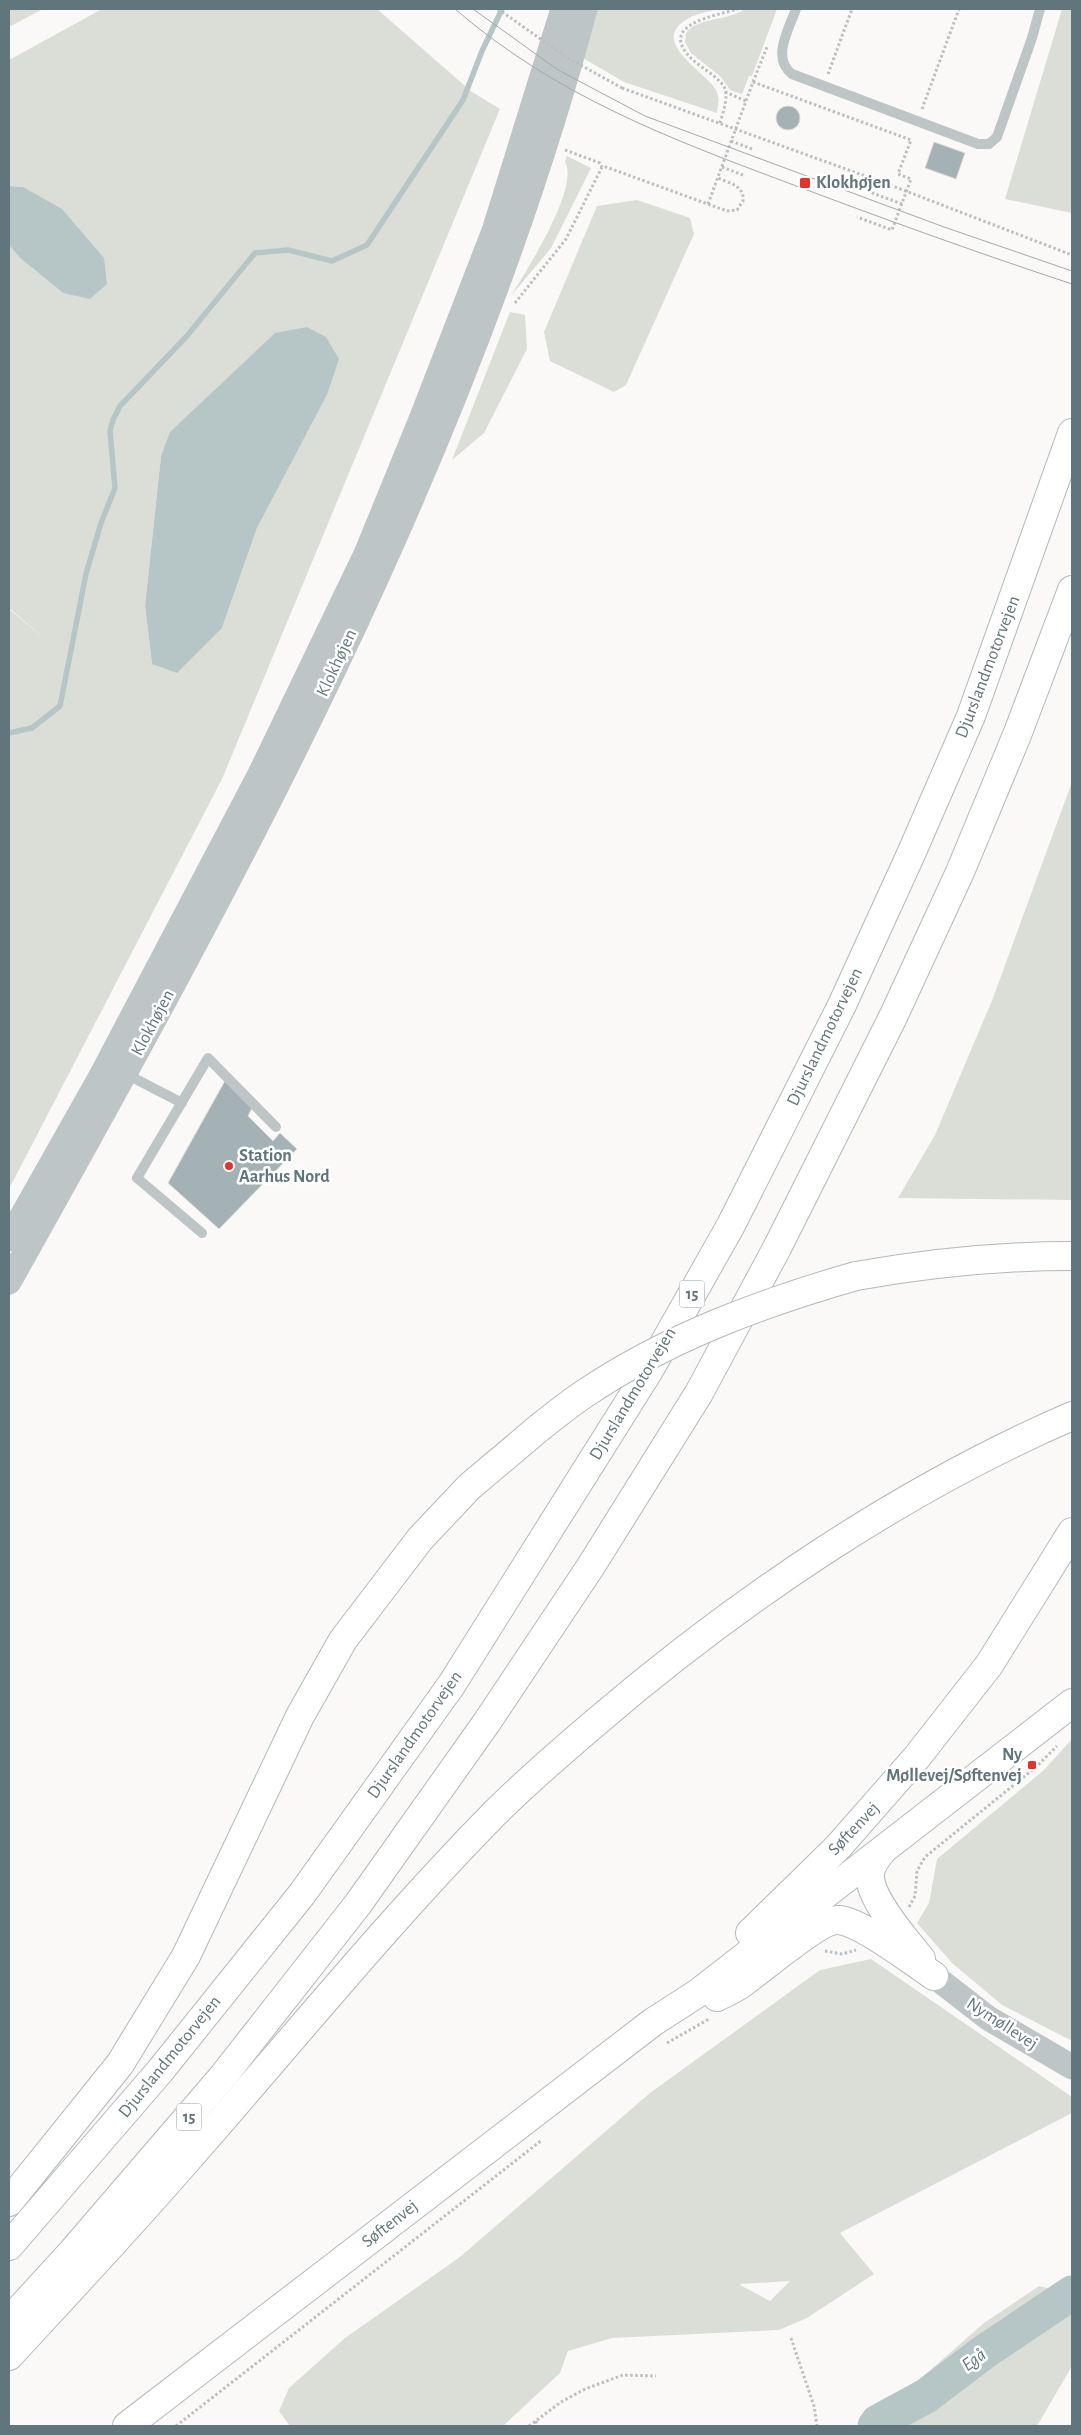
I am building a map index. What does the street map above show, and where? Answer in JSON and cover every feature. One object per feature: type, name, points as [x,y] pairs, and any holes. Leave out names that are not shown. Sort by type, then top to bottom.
[{"type":"main road","name":"Djurslandmotorvejen","points":[[9,2246],[160,2072],[302,1894],[452,1684],[648,1372],[731,1225],[842,1005],[911,854],[971,716],[1072,433]]},
{"type":"main road","name":"15","points":[[9,2321],[72,2252],[218,2083],[358,1904],[493,1714],[591,1566],[699,1393],[795,1212],[892,1017],[956,881],[1017,735],[1072,590]]},
{"type":"main road","points":[[9,2202],[120,2064],[186,1956],[300,1716],[343,1640],[420,1538],[469,1487],[539,1428],[585,1393],[664,1348],[744,1312],[856,1276],[923,1264],[1021,1256],[1072,1256]]},
{"type":"main road","points":[[9,2356],[182,2166],[397,1917],[496,1812],[570,1745],[652,1674],[737,1611],[823,1552],[899,1506],[980,1461],[1072,1416]]},
{"type":"main road","name":"Søftenvej","points":[[660,2033],[699,1977],[791,1895],[880,1801],[989,1665],[1072,1532]]},
{"type":"main road","name":"Søftenvej","points":[[127,2426],[660,2033],[698,1993],[1072,1703]]},
{"type":"main road","points":[[882,1851],[870,1871],[883,1929]]},
{"type":"main road","points":[[660,2033],[703,2004],[739,1986],[820,1925],[837,1919],[883,1929],[934,1976]]},
{"type":"street","name":"Klokhøjen","points":[[9,1239],[100,1078],[260,774],[366,554],[422,417],[494,231],[563,9]]},
{"type":"street","name":"Klokhøjen","points":[[9,1282],[126,1074],[279,785],[386,560],[448,417],[516,235],[585,9]]},
{"type":"street","name":"Nymøllevej","points":[[934,1976],[988,2018],[1072,2067]]},
{"type":"lane","points":[[796,9],[780,56],[784,68],[792,74],[978,144],[989,144],[997,138],[1040,9]]},
{"type":"lane","points":[[202,1233],[138,1178],[208,1058],[276,1127]]},
{"type":"lane","points":[[126,1074],[182,1103]]},
{"type":"path","points":[[498,9],[566,57],[622,88],[736,128],[1072,255]]},
{"type":"path","points":[[720,123],[724,109],[724,86],[683,50],[681,37],[684,28],[693,22],[738,9]]},
{"type":"path","points":[[816,105],[852,9]]},
{"type":"path","points":[[857,217],[892,230],[911,178],[898,174],[959,9]]},
{"type":"path","points":[[708,204],[753,82],[911,140]]},
{"type":"path","points":[[725,92],[746,101]]},
{"type":"path","points":[[731,141],[752,149]]},
{"type":"path","points":[[559,148],[600,163],[602,167]]},
{"type":"path","points":[[602,167],[606,166],[732,211],[741,206],[743,192],[739,188],[718,178]]},
{"type":"path","points":[[513,305],[566,239],[602,167]]},
{"type":"path","points":[[722,167],[743,175]]},
{"type":"path","points":[[867,191],[902,204]]},
{"type":"path","points":[[816,1951],[851,1953],[906,1911],[915,1896],[917,1872],[925,1857],[1029,1774],[1060,1743]]},
{"type":"path","points":[[660,2033],[718,2014]]},
{"type":"path","points":[[176,2426],[549,2134]]},
{"type":"path","points":[[790,2338],[814,2406],[817,2426]]},
{"type":"path","points":[[529,2426],[561,2402],[595,2386],[623,2375],[656,2376]]},
{"type":"path","points":[[536,2421],[537,2426]]},
{"type":"shaded area","points":[[9,9],[43,9],[9,27]]},
{"type":"shaded area","points":[[102,9],[377,9],[472,92],[500,109],[222,779],[9,1189],[9,609],[45,639],[9,608],[9,245],[20,258],[63,293],[23,187],[9,186],[9,60]],"holes":[[[338,359],[327,395],[257,528],[222,628],[152,664],[145,606],[161,456]]]},
{"type":"shaded area","points":[[597,9],[719,9],[689,18],[677,27],[674,36],[676,46],[683,56],[716,90],[718,99],[717,113],[624,82],[583,58]]},
{"type":"shaded area","points":[[745,9],[777,9],[752,76],[749,76],[742,94],[730,90],[721,77],[691,53],[685,42],[686,33],[698,24],[730,16]]},
{"type":"shaded area","points":[[1062,9],[1072,9],[1072,213],[1005,199]]},
{"type":"shaded area","points":[[567,156],[591,168],[551,248],[511,296],[539,249],[558,209],[565,190],[568,174],[565,162]]},
{"type":"shaded area","points":[[9,186],[23,187],[62,209],[104,258],[107,284],[90,299],[63,293],[20,258],[9,245]]},
{"type":"shaded area","points":[[637,200],[690,218],[694,234],[626,385],[614,392],[550,361],[544,332],[597,206]]},
{"type":"shaded area","points":[[510,312],[525,315],[527,349],[484,433],[452,460]]},
{"type":"shaded area","points":[[307,327],[326,337],[339,359],[327,395],[257,528],[222,628],[177,673],[152,664],[145,606],[161,456],[170,432],[275,333]]},
{"type":"shaded area","points":[[1072,782],[1072,1200],[898,1198],[935,1135],[993,998]]},
{"type":"shaded area","points":[[1072,1739],[1072,2041],[1002,2005],[952,1963],[917,1923],[929,1903],[937,1859],[1044,1770]]},
{"type":"shaded area","points":[[871,1959],[1072,2097],[1072,2113],[840,2233],[874,2274],[807,2318],[779,2330],[612,2338],[568,2351],[560,2373],[503,2426],[290,2426],[279,2411],[289,2388],[345,2338],[460,2257],[650,2093],[820,1970]],"holes":[[[790,2281],[770,2301],[740,2285],[740,2284]]]},
{"type":"shaded area","points":[[1039,2286],[1072,2294],[1072,2366],[1037,2426],[861,2426],[868,2414],[918,2381],[984,2323]]},
{"type":"building","points":[[788,106],[793,107],[799,113],[799,123],[793,129],[788,130],[783,129],[777,123],[776,118],[777,113],[783,107]]},
{"type":"building","points":[[934,142],[965,153],[956,179],[925,168]]},
{"type":"building","name":"Station Aarhus Nord","points":[[226,1079],[253,1106],[248,1116],[273,1141],[280,1133],[297,1149],[219,1229],[168,1183]]},
{"type":"waterway","points":[[9,733],[32,728],[60,706],[86,574],[101,523],[115,488],[110,431],[120,406],[186,337],[255,253],[288,250],[332,261],[367,245],[463,100],[482,51],[502,9]]},
{"type":"waterway","name":"Egå","points":[[875,2426],[878,2422],[926,2396],[984,2352],[1072,2293]]},
{"type":"tram line","points":[[455,9],[493,40],[533,67],[615,112],[657,131],[745,167],[861,210],[1072,284]]},
{"type":"tram line","points":[[473,9],[558,70],[645,116],[944,227],[1072,271]]},
{"type":"place","name":"Klokhøjen","points":[[805,183]]},
{"type":"place","name":"Station Aarhus Nord","points":[[229,1166]]},
{"type":"place","name":"Ny Møllevej/Søftenvej","points":[[1032,1765]]}]
